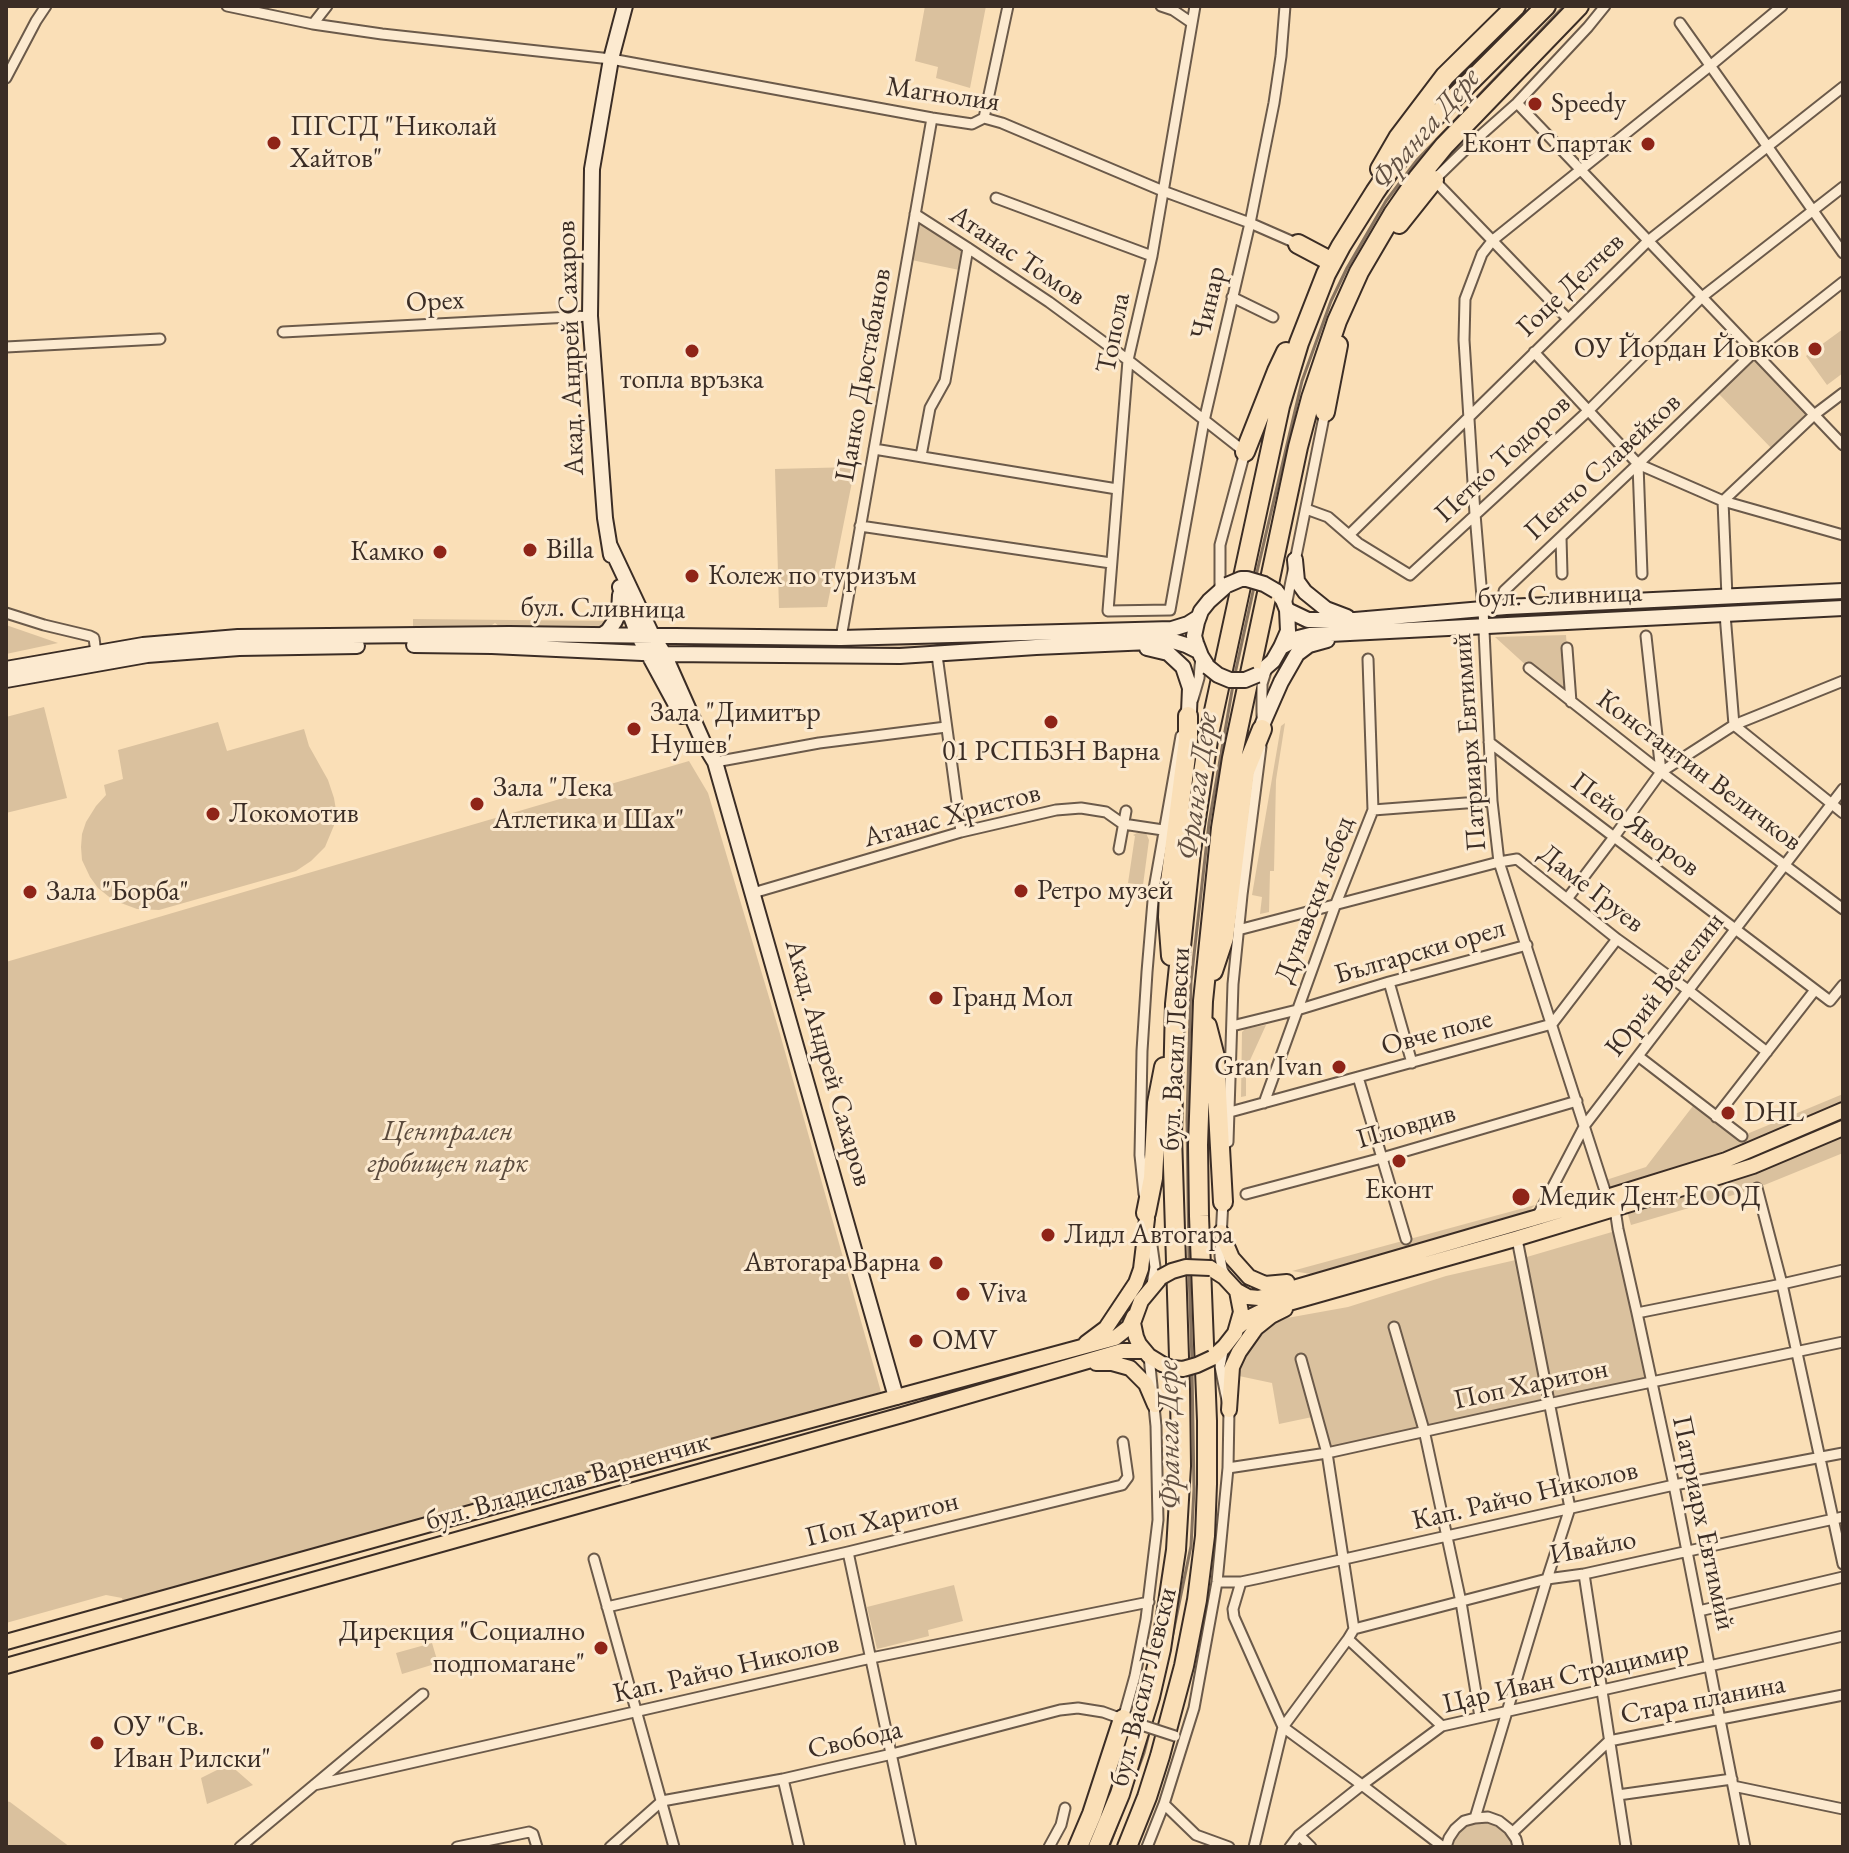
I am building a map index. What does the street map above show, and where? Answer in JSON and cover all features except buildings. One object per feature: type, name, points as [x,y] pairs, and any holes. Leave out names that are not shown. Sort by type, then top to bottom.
[{"type":"highway","name":"бул. Васил Левски","points":[[1098,1847],[1120,1794],[1150,1697],[1161,1649],[1176,1550],[1181,1466],[1172,1135],[1175,1008],[1191,851],[1209,734],[1280,406],[1299,343],[1333,261],[1375,192],[1441,110],[1546,6]]},
{"type":"highway","name":"бул. Васил Левски","points":[[1127,1847],[1160,1756],[1184,1666],[1205,1536],[1207,1421],[1198,1145],[1203,1005],[1221,828],[1243,701],[1298,447],[1323,360],[1350,291],[1388,222],[1444,146],[1579,6]]},
{"type":"highway","points":[[1245,452],[1277,371],[1389,152],[1456,64],[1513,8]]},
{"type":"highway","points":[[1359,272],[1434,180]]},
{"type":"highway","points":[[1298,244],[1333,261]]},
{"type":"highway","points":[[1325,412],[1350,291]]},
{"type":"highway","points":[[1147,1216],[1153,1178],[1157,1103],[1175,1008],[1168,908],[1189,714]]},
{"type":"highway","points":[[1223,1202],[1215,1057],[1203,1005],[1224,938],[1245,771],[1262,726]]},
{"type":"highway","points":[[1078,1847],[1126,1720]]},
{"type":"main road","name":"Акад. Андрей Сахаров","points":[[625,6],[611,59],[592,169],[590,316],[610,546],[622,591],[645,635],[664,654],[715,762],[896,1397]]},
{"type":"main road","name":"Акад. Андрей Сахаров","points":[[610,546],[645,635],[648,654],[689,728],[704,744]]},
{"type":"main road","points":[[1295,560],[1297,581],[1305,592],[1355,626]]},
{"type":"main road","points":[[1241,579],[1259,582],[1276,591],[1286,608],[1288,631],[1281,647],[1262,670],[1245,680],[1230,680],[1218,675],[1202,658],[1194,636],[1204,607],[1224,587],[1241,579]]},
{"type":"main road","points":[[602,635],[615,621],[622,591]]},
{"type":"main road","name":"бул. Сливница","points":[[1281,647],[1304,636],[1355,626],[1483,609],[1843,591]]},
{"type":"main road","name":"бул. Сливница","points":[[1286,608],[1301,618],[1355,626],[1484,626],[1843,608]]},
{"type":"main road","name":"бул. Сливница","points":[[6,680],[147,655],[239,648],[479,646],[648,654],[937,655],[1000,642],[1172,629],[1199,617]]},
{"type":"main road","points":[[1262,726],[1291,663],[1300,651],[1355,626]]},
{"type":"main road","name":"бул. Сливница","points":[[6,669],[143,645],[238,637],[509,634],[1115,644],[1173,641],[1186,645],[1202,658]]},
{"type":"main road","points":[[1115,644],[1163,651],[1179,661],[1190,683],[1189,714]]},
{"type":"main road","points":[[683,698],[680,682],[683,668],[691,659],[702,655]]},
{"type":"main road","points":[[1843,1110],[1726,1160],[1611,1203],[1517,1239],[1264,1310],[1238,1327],[1212,1358],[1197,1365],[1172,1368],[1152,1357],[1136,1337],[1133,1323],[1141,1301],[1156,1282],[1172,1271],[1186,1267],[1210,1268],[1248,1297],[1259,1298],[1537,1217],[1611,1203],[1753,1166],[1843,1128]]},
{"type":"main road","points":[[1077,1356],[1106,1328],[1136,1283],[1142,1262],[1147,1216]]},
{"type":"main road","points":[[1221,1232],[1232,1258],[1255,1281],[1265,1284],[1320,1280]]},
{"type":"main road","points":[[1232,1286],[1241,1312],[1238,1327]]},
{"type":"main road","points":[[1229,1410],[1232,1367],[1256,1328],[1271,1316],[1308,1297]]},
{"type":"main road","name":"бул. Владислав Варненчик","points":[[6,1666],[646,1488],[1077,1356],[1115,1338],[1129,1327],[1134,1316]]},
{"type":"main road","name":"бул. Владислав Варненчик","points":[[6,1642],[896,1397],[1077,1356],[1122,1351],[1152,1357]]},
{"type":"main road","points":[[1077,1356],[1130,1368],[1146,1384],[1155,1405]]},
{"type":"street","points":[[6,78],[46,6]]},
{"type":"street","points":[[313,24],[327,6]]},
{"type":"street","points":[[984,118],[1008,6]]},
{"type":"street","points":[[1161,6],[1192,23]]},
{"type":"street","name":"Топола","points":[[1170,610],[1108,611],[1128,360],[1152,256],[1195,6]]},
{"type":"street","name":"Чинар","points":[[1170,610],[1204,421],[1274,103],[1285,6]]},
{"type":"street","points":[[1568,319],[1434,180],[1517,103],[1605,6]]},
{"type":"street","points":[[1769,16],[1775,6]]},
{"type":"street","name":"Патриарх Евтимий","points":[[1745,1847],[1674,1485],[1618,1229],[1499,862],[1492,801],[1483,609],[1464,340],[1465,299],[1482,254],[1493,240],[1782,6]]},
{"type":"street","name":"Магнолия","points":[[231,7],[382,34],[611,59],[972,124],[984,118],[1298,244]]},
{"type":"street","points":[[1680,23],[1843,253]]},
{"type":"street","name":"Гоце Делчев","points":[[1349,535],[1648,241],[1843,87]]},
{"type":"street","points":[[1517,103],[1843,445]]},
{"type":"street","name":"Цанко Дюстабанов","points":[[841,638],[932,118]]},
{"type":"street","name":"Петко Тодоров","points":[[1349,535],[1410,575],[1588,411],[1702,297],[1843,187]]},
{"type":"street","points":[[996,198],[1152,256]]},
{"type":"street","name":"Атанас Томов","points":[[915,214],[1037,294],[1128,360],[1245,452]]},
{"type":"street","points":[[921,456],[930,408],[945,381],[968,248]]},
{"type":"street","name":"Пенчо Славейков","points":[[1504,591],[1754,352],[1843,282]]},
{"type":"street","points":[[1232,297],[1273,317]]},
{"type":"street","name":"Орех","points":[[283,332],[590,316]]},
{"type":"street","points":[[6,347],[160,339]]},
{"type":"street","points":[[1534,352],[1638,464],[1723,501],[1843,535]]},
{"type":"street","points":[[1727,597],[1723,501],[1814,415],[1843,393]]},
{"type":"street","points":[[1286,608],[1325,412]]},
{"type":"street","points":[[874,449],[1117,489]]},
{"type":"street","points":[[1224,587],[1220,545],[1245,452]]},
{"type":"street","points":[[1638,464],[1642,574]]},
{"type":"street","points":[[1306,509],[1328,517],[1349,535]]},
{"type":"street","points":[[860,526],[1111,563]]},
{"type":"street","points":[[1561,537],[1562,574]]},
{"type":"street","points":[[6,613],[92,637],[96,653]]},
{"type":"street","points":[[1725,614],[1734,725],[1843,813]]},
{"type":"street","points":[[1646,636],[1661,772]]},
{"type":"street","points":[[1567,648],[1571,702]]},
{"type":"street","points":[[937,655],[961,832]]},
{"type":"street","points":[[1156,1282],[1140,1155],[1142,1051],[1154,889],[1163,830],[1179,743],[1197,686],[1202,658]]},
{"type":"street","name":"Дунавски лебед","points":[[1264,1103],[1373,810],[1368,659]]},
{"type":"street","name":"Константин Величков","points":[[1529,668],[1843,909]]},
{"type":"street","points":[[1232,1286],[1221,1264],[1221,1232],[1238,930],[1262,726],[1262,670]]},
{"type":"street","points":[[1567,899],[1661,772],[1734,725],[1843,681]]},
{"type":"street","points":[[715,762],[819,743],[946,727]]},
{"type":"street","name":"Пейо Яворов","points":[[1489,742],[1830,1001],[1843,985]]},
{"type":"street","name":"Юрий Венелин","points":[[1537,1217],[1585,1125],[1843,789]]},
{"type":"street","points":[[1373,810],[1492,801]]},
{"type":"street","name":"Атанас Христов","points":[[753,893],[961,832],[1056,810],[1081,808],[1106,812],[1123,824],[1163,830]]},
{"type":"street","points":[[1119,849],[1126,811]]},
{"type":"street","name":"Даме Груев","points":[[1499,862],[1517,859],[1767,1052]]},
{"type":"street","points":[[1238,930],[1499,862]]},
{"type":"street","points":[[1552,1024],[1617,939]]},
{"type":"street","name":"Български орел","points":[[1232,1026],[1527,945]]},
{"type":"street","points":[[1389,982],[1412,1063]]},
{"type":"street","points":[[1716,1117],[1815,990]]},
{"type":"street","name":"Овче поле","points":[[1230,1112],[1552,1024]]},
{"type":"street","points":[[1638,1056],[1742,1136]]},
{"type":"street","points":[[1358,1077],[1406,1239]]},
{"type":"street","name":"Пловдив","points":[[1246,1194],[1577,1101]]},
{"type":"street","points":[[1757,1188],[1782,1284],[1819,1458],[1838,1518],[1843,1564]]},
{"type":"street","points":[[1475,1818],[1570,1508],[1517,1239]]},
{"type":"street","points":[[1637,1313],[1843,1270]]},
{"type":"street","points":[[1394,1327],[1424,1430],[1461,1602],[1480,1717]]},
{"type":"street","name":"Поп Харитон","points":[[1228,1468],[1327,1453],[1843,1342]]},
{"type":"street","points":[[1147,1847],[1164,1804],[1180,1738],[1202,1671],[1217,1582],[1228,1468],[1229,1410],[1220,1372],[1224,1347]]},
{"type":"street","points":[[1126,1720],[1149,1602],[1158,1520],[1152,1357]]},
{"type":"street","points":[[1254,1847],[1283,1727],[1354,1629],[1327,1453],[1301,1359]]},
{"type":"street","name":"Поп Харитон","points":[[607,1607],[1122,1485],[1128,1477],[1123,1442]]},
{"type":"street","name":"Кап. Райчо Николов","points":[[1217,1582],[1241,1582],[1674,1485],[1843,1453]]},
{"type":"street","name":"Ивайло","points":[[1354,1629],[1547,1579],[1584,1574],[1838,1518]]},
{"type":"street","points":[[848,1552],[911,1847]]},
{"type":"street","points":[[594,1559],[674,1847]]},
{"type":"street","points":[[1584,1574],[1626,1847]]},
{"type":"street","points":[[1699,1611],[1843,1577]]},
{"type":"street","points":[[1241,1582],[1233,1609],[1234,1617],[1283,1727],[1445,1847],[1455,1829],[1464,1821],[1488,1817],[1509,1829],[1518,1847]]},
{"type":"street","name":"Кап. Райчо Николов","points":[[314,1785],[871,1658],[1149,1602]]},
{"type":"street","name":"Цар Иван Страцимир","points":[[1290,1847],[1299,1835],[1442,1726],[1843,1636]]},
{"type":"street","points":[[1348,1639],[1442,1726]]},
{"type":"street","points":[[245,1846],[423,1694]]},
{"type":"street","name":"Стара планина","points":[[1512,1833],[1609,1741],[1843,1695]]},
{"type":"street","name":"Свобода","points":[[662,1801],[783,1779],[1060,1710],[1078,1708],[1103,1712],[1180,1738]]},
{"type":"street","points":[[783,1779],[799,1847]]},
{"type":"street","points":[[1618,1795],[1733,1782],[1843,1809]]},
{"type":"street","points":[[610,1847],[662,1801]]},
{"type":"street","points":[[1164,1804],[1196,1835],[1229,1847]]},
{"type":"street","points":[[1049,1847],[1061,1825],[1065,1808]]},
{"type":"street","points":[[457,1847],[523,1832],[533,1834],[537,1847]]},
{"type":"street","points":[[1299,1835],[1311,1847]]},
{"type":"green space","points":[[925,6],[986,6],[970,88],[936,78],[938,67],[915,61]]},
{"type":"green space","points":[[915,214],[968,248],[964,271],[907,259]]},
{"type":"green space","points":[[1843,329],[1843,373],[1827,385],[1806,356]]},
{"type":"green space","points":[[1753,359],[1808,416],[1773,450],[1718,393]]},
{"type":"green space","points":[[855,467],[827,607],[779,608],[775,469]]},
{"type":"green space","points":[[1843,595],[1843,603],[1560,618],[1559,615],[1643,607]]},
{"type":"green space","points":[[413,619],[613,621],[608,631],[509,634],[495,623],[486,629],[413,630]]},
{"type":"green space","points":[[6,625],[58,643],[6,654]]},
{"type":"green space","points":[[1000,634],[1001,649],[687,654],[690,635]]},
{"type":"green space","points":[[1566,635],[1571,702],[1495,637]]},
{"type":"green space","points":[[44,707],[67,798],[6,813],[6,717]]},
{"type":"green space","name":"Локомотив","points":[[218,722],[227,751],[304,729],[334,798],[335,823],[325,847],[296,871],[159,910],[137,909],[113,900],[90,877],[82,860],[81,847],[86,822],[106,795],[104,785],[123,779],[118,750]]},
{"type":"green space","points":[[1285,723],[1276,780],[1274,871],[1270,871],[1269,912],[1260,914],[1262,897],[1252,895],[1281,726]]},
{"type":"green space","name":"Централен гробищен парк","points":[[689,761],[708,793],[881,1392],[124,1605],[122,1598],[106,1595],[6,1623],[6,962]]},
{"type":"green space","points":[[1146,833],[1149,840],[1143,885],[1128,883],[1133,835]]},
{"type":"green space","points":[[1266,1025],[1246,1069],[1246,1096],[1241,1097],[1242,1032]]},
{"type":"green space","points":[[1843,1094],[1843,1104],[1816,1116],[1661,1177],[1609,1192],[1606,1180],[1646,1167],[1696,1102],[1742,1136]]},
{"type":"green space","points":[[1843,1133],[1843,1153],[1757,1188],[1631,1225],[1627,1211]]},
{"type":"green space","points":[[1535,1205],[1521,1219],[1317,1275],[1292,1271]]},
{"type":"green space","points":[[1618,1229],[1652,1381],[1327,1453],[1317,1416],[1279,1424],[1272,1383],[1239,1376],[1242,1363],[1258,1339],[1272,1325],[1287,1318],[1348,1307],[1446,1276],[1520,1259]]},
{"type":"green space","points":[[954,1585],[963,1621],[928,1630],[929,1636],[877,1649],[867,1607]]},
{"type":"green space","points":[[432,1643],[438,1663],[402,1674],[396,1653]]},
{"type":"green space","points":[[229,1764],[253,1785],[207,1804],[201,1778]]},
{"type":"green space","points":[[6,1801],[10,1802],[70,1847],[6,1847]]},
{"type":"green space","points":[[1499,1821],[1518,1847],[1446,1847],[1465,1822]]},
{"type":"waterway","name":"Франга Дере","points":[[1256,576],[1302,381],[1331,301],[1347,268],[1386,201],[1417,160],[1564,6]]},
{"type":"waterway","name":"Франга Дере","points":[[1235,674],[1254,587]]},
{"type":"waterway","name":"Франга Дере","points":[[1189,1262],[1187,1119],[1191,981],[1209,823],[1233,685]]},
{"type":"waterway","name":"Франга Дере","points":[[1189,1270],[1192,1362]]},
{"type":"waterway","name":"Франга Дере","points":[[1165,1672],[1191,1546],[1194,1489],[1192,1370]]},
{"type":"waterway","name":"Франга Дере","points":[[1109,1847],[1144,1753],[1155,1710]]},
{"type":"place","name":"Speedy","points":[[1535,104]]},
{"type":"place","name":"ПГСГД \"Николай Хайтов\"","points":[[274,143]]},
{"type":"place","name":"Еконт Спартак","points":[[1648,144]]},
{"type":"place","name":"ОУ Йордан Йовков","points":[[1815,349]]},
{"type":"place","name":"топла връзка","points":[[692,351]]},
{"type":"place","name":"Billa","points":[[530,550]]},
{"type":"place","name":"Камко","points":[[440,552]]},
{"type":"place","name":"Колеж по туризъм","points":[[692,576]]},
{"type":"place","name":"01 РСПБЗН Варна","points":[[1051,722]]},
{"type":"place","name":"Зала \"Димитър Нушев'","points":[[634,729]]},
{"type":"place","name":"Зала \"Лека Атлетика и Шах\"","points":[[477,804]]},
{"type":"place","name":"Локомотив","points":[[213,814]]},
{"type":"place","name":"Ретро музей","points":[[1021,891]]},
{"type":"place","name":"Зала \"Борба\"","points":[[30,892]]},
{"type":"place","name":"Гранд Мол","points":[[936,998]]},
{"type":"place","name":"Gran Ivan","points":[[1339,1067]]},
{"type":"place","name":"DHL","points":[[1728,1113]]},
{"type":"place","name":"Еконт","points":[[1399,1161]]},
{"type":"place","name":"Медик Дент ЕООД","points":[[1521,1197]]},
{"type":"place","name":"Лидл Автогара","points":[[1048,1235]]},
{"type":"place","name":"Автогара Варна","points":[[936,1263]]},
{"type":"place","name":"Viva","points":[[963,1294]]},
{"type":"place","name":"OMV","points":[[916,1341]]},
{"type":"place","name":"Дирекция \"Социално подпомагане\"","points":[[601,1648]]},
{"type":"place","name":"ОУ \"Св. Иван Рилски\"","points":[[97,1743]]}]
